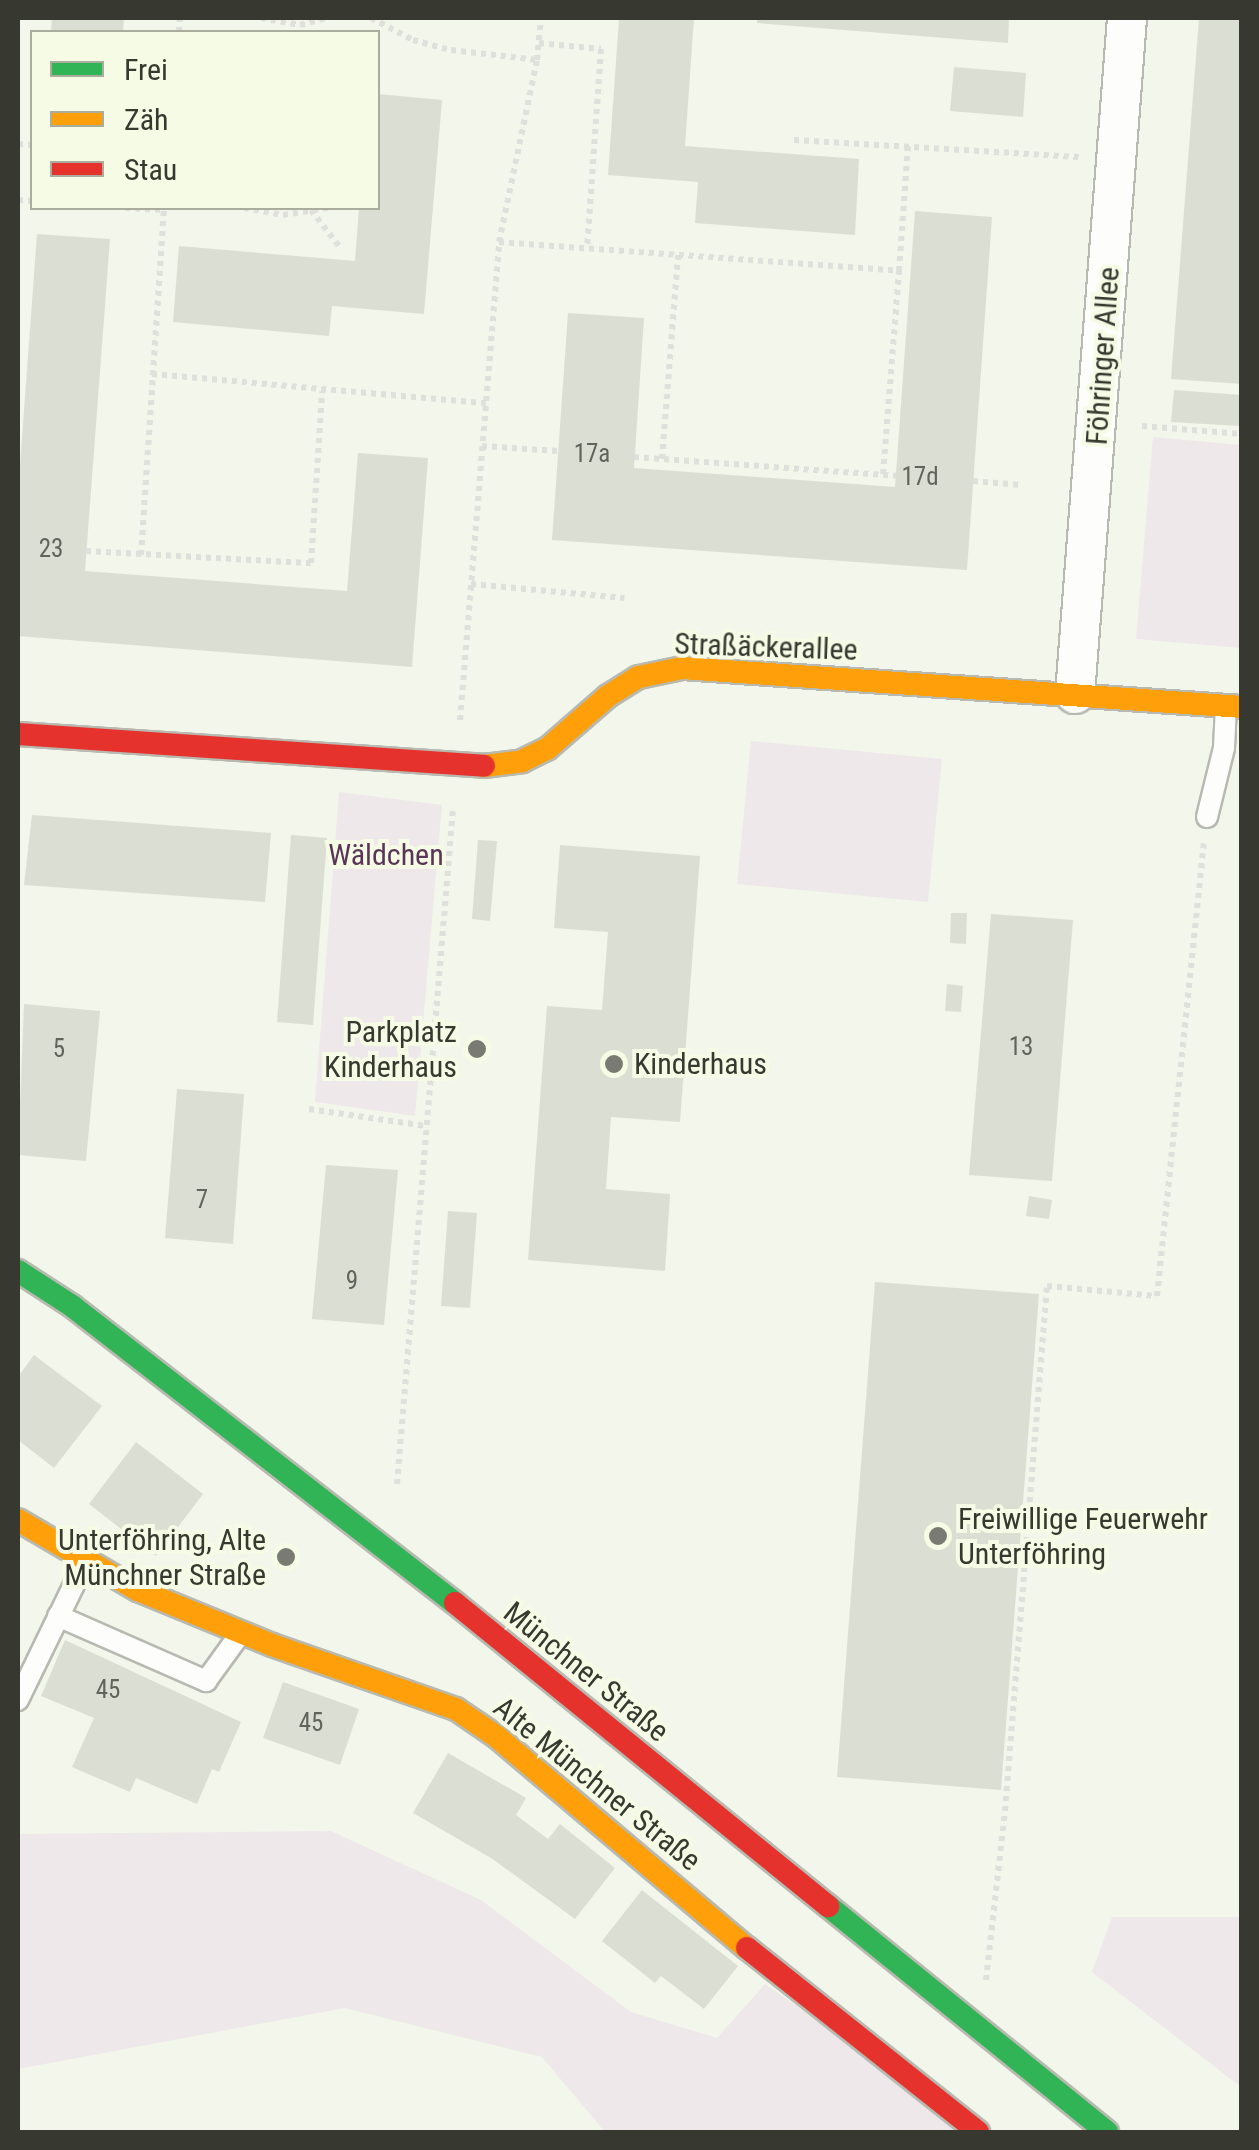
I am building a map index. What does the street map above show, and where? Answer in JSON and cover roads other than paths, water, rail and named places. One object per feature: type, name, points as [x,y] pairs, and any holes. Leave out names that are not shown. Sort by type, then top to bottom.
[{"type":"street","name":"Föhringer Allee","points":[[1075,694],[1127,18]]},
{"type":"street","name":"Straßäckerallee","points":[[18,734],[494,767],[522,762],[547,749],[608,696],[639,677],[682,668],[1234,706]]},
{"type":"street","name":"Münchner Straße","points":[[18,1271],[72,1306],[420,1576],[1107,2132]]},
{"type":"street","name":"Alte Münchner Straße","points":[[18,1520],[138,1590],[241,1632],[456,1709],[497,1736],[818,2008],[978,2132]]},
{"type":"lane","points":[[1207,817],[1234,706]]},
{"type":"lane","points":[[18,1700],[86,1560]]},
{"type":"lane","points":[[58,1616],[206,1681],[241,1632]]},
{"type":"place","name":"Parkplatz Kinderhaus","points":[[477,1049]]},
{"type":"place","name":"Kinderhaus","points":[[614,1064]]},
{"type":"place","name":"Freiwillige Feuerwehr Unterföhring","points":[[938,1536]]},
{"type":"place","name":"Unterföhring, Alte Münchner Straße","points":[[286,1557]]},
{"type":"park label","name":"Wäldchen","points":[[386,855]]}]
